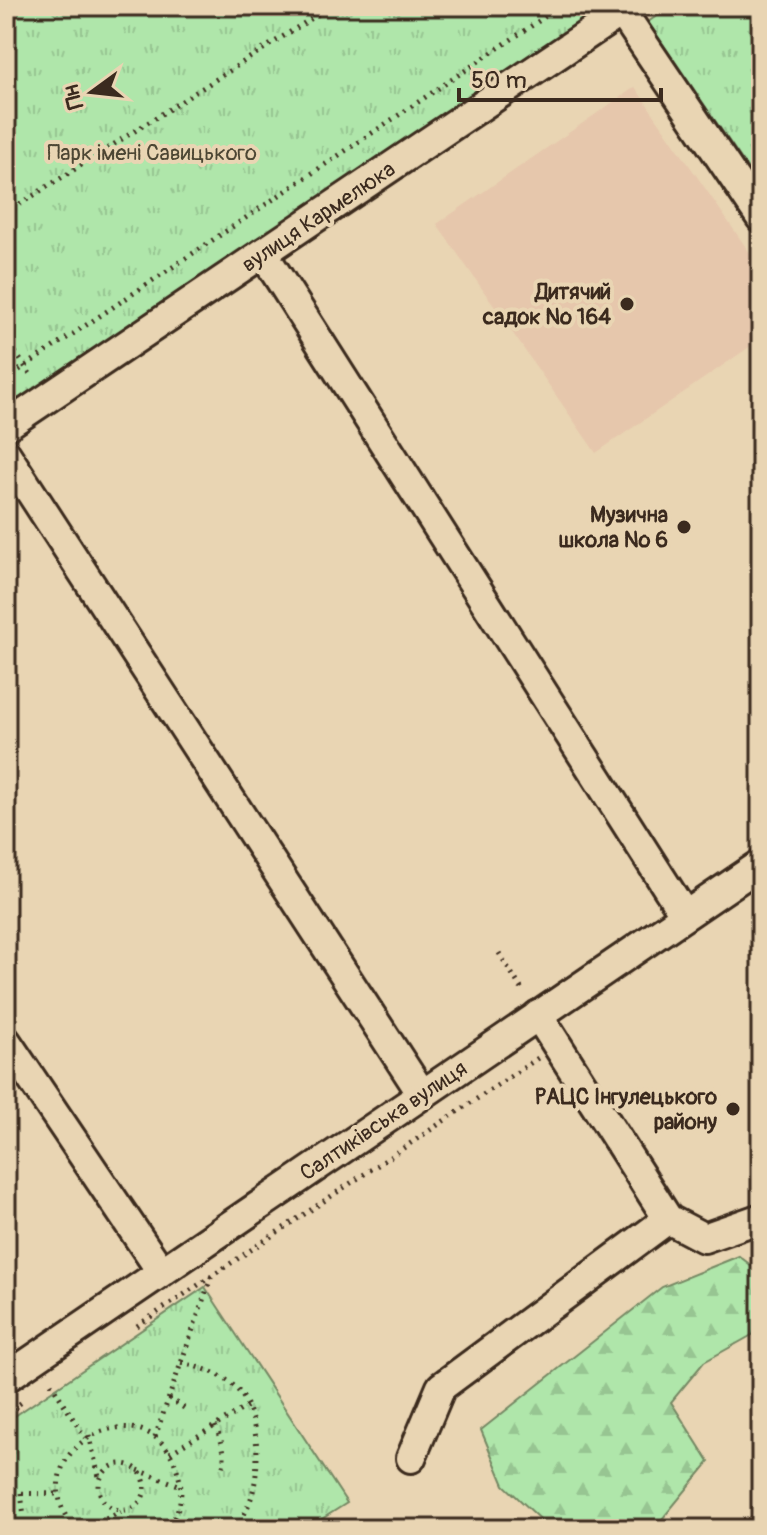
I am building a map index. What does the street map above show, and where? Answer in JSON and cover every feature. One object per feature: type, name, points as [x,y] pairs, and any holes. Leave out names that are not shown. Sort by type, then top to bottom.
[{"type":"street","points":[[624,8],[761,218]]},
{"type":"street","name":"вулиця Кармелюка","points":[[6,426],[624,8]]},
{"type":"street","points":[[263,253],[684,914]]},
{"type":"street","points":[[6,454],[422,1094]]},
{"type":"street","name":"Салтиківська вулиця","points":[[6,1378],[761,864]]},
{"type":"street","points":[[538,1015],[668,1219],[704,1238],[761,1218]]},
{"type":"street","points":[[6,1041],[161,1271]]},
{"type":"street","points":[[411,1458],[441,1387],[668,1219]]},
{"type":"path","points":[[6,213],[331,6]]},
{"type":"path","points":[[6,379],[558,8]]},
{"type":"path","points":[[6,339],[48,398]]},
{"type":"path","points":[[499,953],[538,1015]]},
{"type":"path","points":[[125,1333],[557,1045]]},
{"type":"path","points":[[155,1437],[213,1275]]},
{"type":"path","points":[[181,1363],[224,1377],[242,1393],[249,1406],[257,1451],[252,1495],[238,1529]]},
{"type":"path","points":[[40,1390],[63,1375]]},
{"type":"path","points":[[51,1383],[87,1437],[99,1478],[98,1494],[107,1507],[122,1511]]},
{"type":"path","points":[[6,1413],[28,1398]]},
{"type":"path","points":[[169,1398],[187,1410]]},
{"type":"path","points":[[170,1453],[249,1406]]},
{"type":"path","points":[[74,1529],[59,1494],[59,1477],[66,1459],[87,1437],[111,1427],[130,1426],[155,1437],[170,1453],[177,1467],[182,1486],[177,1513],[166,1529]]},
{"type":"path","points":[[215,1426],[224,1446],[222,1470]]},
{"type":"path","points":[[99,1478],[106,1469],[117,1464],[128,1464],[182,1486]]},
{"type":"path","points":[[84,1529],[133,1509],[141,1501],[145,1491],[144,1480],[138,1470]]},
{"type":"path","points":[[6,1493],[59,1494]]},
{"type":"path","points":[[21,1493],[24,1516]]},
{"type":"path","points":[[57,1529],[68,1521]]},
{"type":"shaded area","name":"Дитячий садок № 164","points":[[635,87],[761,269],[761,339],[596,453],[437,224]]},
{"type":"green space","name":"Парк імені Савицького","points":[[6,6],[618,6],[6,426]]},
{"type":"green space","points":[[671,6],[761,6],[761,188],[648,22]]},
{"type":"green space","points":[[739,1256],[761,1273],[761,1330],[704,1362],[671,1402],[709,1462],[654,1529],[551,1529],[504,1485],[481,1430],[662,1287]]},
{"type":"green space","points":[[205,1287],[347,1503],[306,1529],[6,1529],[6,1422]]},
{"type":"place","name":"Дитячий садок № 164","points":[[627,304]]},
{"type":"place","name":"Музична школа № 6","points":[[684,527]]},
{"type":"place","name":"РАЦС Інгулецького району","points":[[733,1109]]}]
